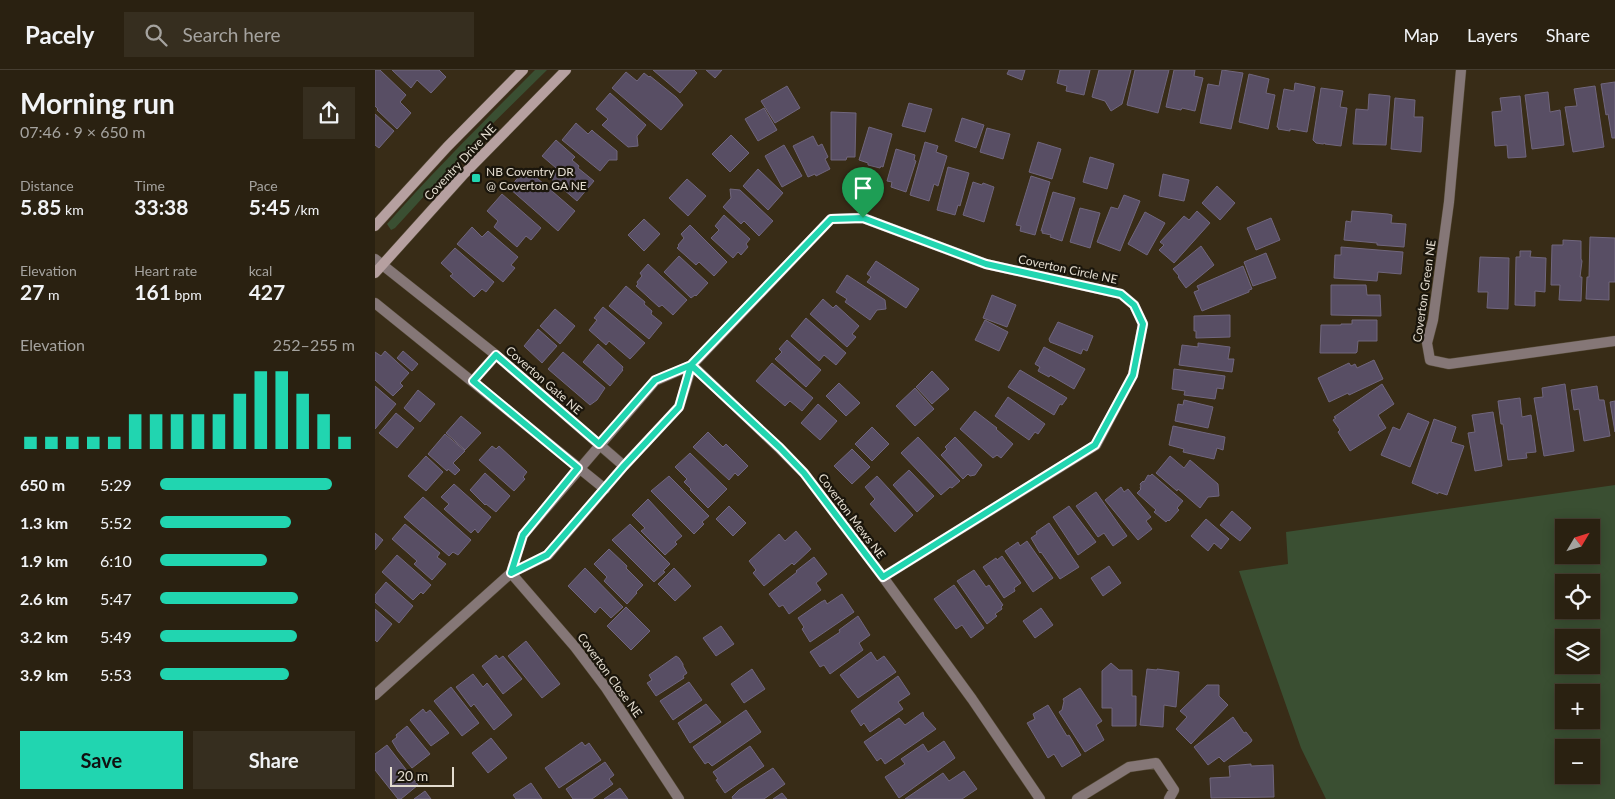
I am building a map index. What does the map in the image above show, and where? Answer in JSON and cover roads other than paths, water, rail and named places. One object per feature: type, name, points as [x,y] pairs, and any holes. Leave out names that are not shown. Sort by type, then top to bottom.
[{"type":"street","name":"Coventry Drive NE","points":[[375,226],[447,147],[523,70]]},
{"type":"street","name":"Coventry Drive NE","points":[[375,273],[379,262],[566,70]]},
{"type":"street","name":"Coverton Green NE","points":[[1461,70],[1449,202],[1433,320],[1427,343],[1430,360],[1449,364],[1615,341]]},
{"type":"street","name":"Coverton Circle NE","points":[[578,468],[655,380],[691,365],[831,219],[863,218],[986,264],[1121,294],[1134,305],[1143,324],[1133,375],[1095,445],[883,577]]},
{"type":"street","name":"Coverton Gate NE","points":[[379,262],[496,355],[624,466]]},
{"type":"street","points":[[375,303],[605,489],[547,555],[511,573],[375,695]]},
{"type":"street","points":[[473,381],[496,355]]},
{"type":"street","name":"Coverton Circle NE","points":[[605,489],[679,407],[691,365]]},
{"type":"street","name":"Coverton Mews NE","points":[[691,365],[804,473],[972,699],[1040,799]]},
{"type":"street","points":[[511,573],[523,535],[578,468]]},
{"type":"street","name":"Coverton Close NE","points":[[511,573],[575,647],[606,688],[679,799]]},
{"type":"street","points":[[1077,799],[1129,767],[1156,763],[1174,790],[1169,799]]},
{"type":"place","name":"NB Coventry DR @ Coverton GA NE","points":[[476,178]]}]
